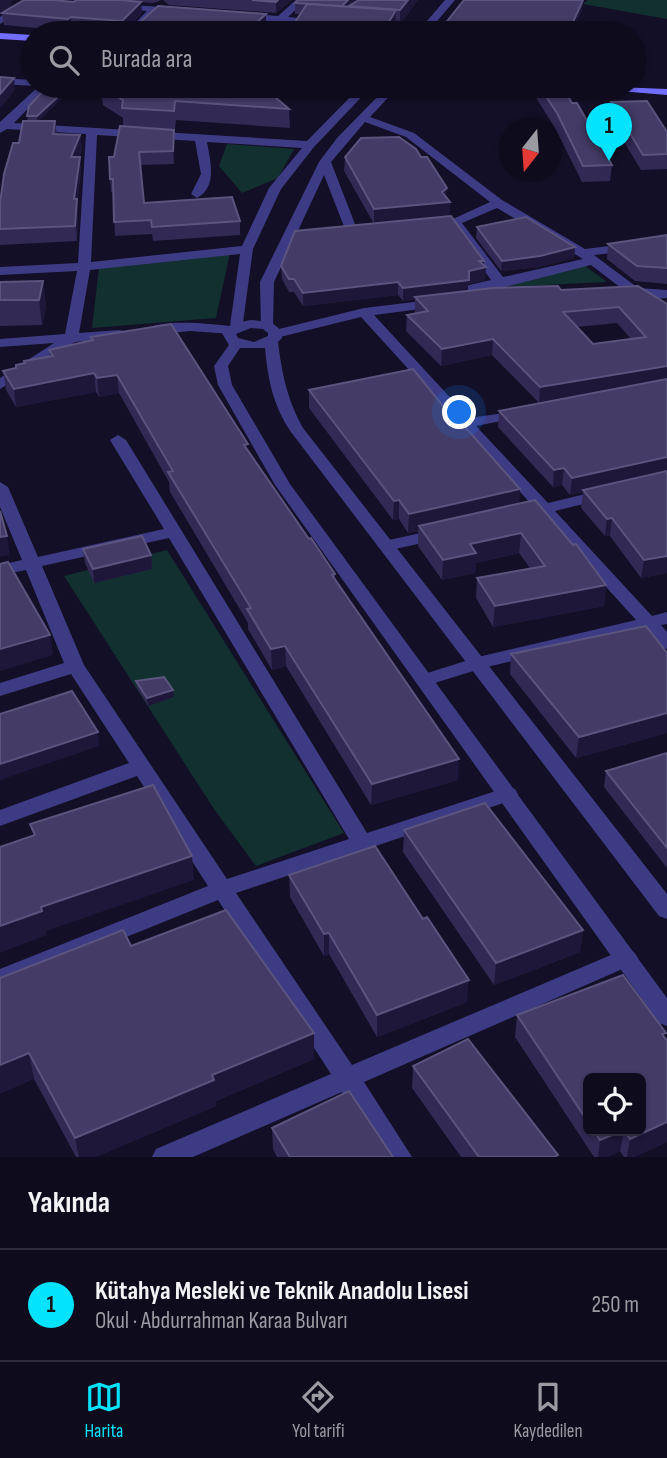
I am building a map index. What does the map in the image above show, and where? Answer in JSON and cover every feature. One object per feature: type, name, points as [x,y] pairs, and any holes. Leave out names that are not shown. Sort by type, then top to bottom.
[{"type":"main road","points":[[0,36],[21,37]]},
{"type":"main road","points":[[0,43],[21,44]]},
{"type":"main road","points":[[646,84],[667,90]]},
{"type":"main road","points":[[646,89],[667,90]]},
{"type":"street","points":[[0,21],[33,0]]},
{"type":"street","points":[[142,21],[169,0]]},
{"type":"street","points":[[280,20],[301,0]]},
{"type":"street","points":[[432,21],[450,0]]},
{"type":"street","points":[[104,5],[183,12]]},
{"type":"street","points":[[0,12],[13,13]]},
{"type":"street","points":[[225,15],[293,21]]},
{"type":"street","points":[[0,81],[21,82]]},
{"type":"street","points":[[0,138],[2,127],[32,98]]},
{"type":"street","points":[[355,98],[310,145],[275,188],[247,249],[234,335],[221,366],[225,385],[283,485],[667,1016]]},
{"type":"street","points":[[383,98],[341,140],[325,162],[293,238],[267,282],[274,354],[272,370],[282,406],[296,429],[667,909]]},
{"type":"street","points":[[364,118],[410,135],[498,203],[641,292],[646,300],[667,314]]},
{"type":"street","points":[[2,127],[200,136],[310,145]]},
{"type":"street","points":[[0,385],[71,338],[84,267],[92,130]]},
{"type":"street","points":[[197,194],[207,174],[200,136]]},
{"type":"street","points":[[341,140],[362,141]]},
{"type":"street","points":[[403,146],[426,150]]},
{"type":"street","points":[[325,162],[359,231],[326,235]]},
{"type":"street","points":[[417,226],[455,222],[498,203]]},
{"type":"street","points":[[455,222],[503,290]]},
{"type":"street","points":[[234,335],[251,324],[271,332],[364,312],[503,290],[587,257],[667,243]]},
{"type":"street","points":[[0,271],[84,267],[247,249]]},
{"type":"street","points":[[608,292],[667,294]]},
{"type":"street","points":[[364,312],[667,643]]},
{"type":"street","points":[[0,342],[190,327],[234,335],[258,346],[271,332]]},
{"type":"street","points":[[465,423],[532,411]]},
{"type":"street","points":[[118,440],[362,842]]},
{"type":"street","points":[[0,487],[75,666],[399,1157]]},
{"type":"street","points":[[517,515],[617,491]]},
{"type":"street","points":[[386,546],[452,530]]},
{"type":"street","points":[[0,570],[175,532]]},
{"type":"street","points":[[425,680],[478,663],[667,618]]},
{"type":"street","points":[[0,690],[75,666]]},
{"type":"street","points":[[0,818],[142,766]]},
{"type":"street","points":[[0,979],[222,889],[508,794]]},
{"type":"street","points":[[165,1157],[625,958]]},
{"type":"green space","points":[[588,0],[667,0],[667,19],[583,4]]},
{"type":"green space","points":[[227,144],[294,149],[278,178],[242,193],[219,166]]},
{"type":"green space","points":[[230,253],[216,318],[92,328],[99,268]]},
{"type":"green space","points":[[584,265],[607,282],[505,287]]},
{"type":"green space","points":[[167,550],[344,833],[256,866],[214,809],[64,576]]},
{"type":"building","points":[[24,0],[141,2],[122,21],[2,13]]},
{"type":"building","points":[[298,0],[348,0],[342,6],[295,3]]},
{"type":"building","points":[[359,0],[408,0],[400,10],[349,6]]},
{"type":"building","points":[[464,0],[583,0],[574,21],[447,21]]},
{"type":"building","points":[[307,4],[396,10],[390,21],[296,21]]},
{"type":"building","points":[[158,6],[266,14],[258,21],[141,21]]},
{"type":"building","points":[[0,77],[14,78],[0,94]]},
{"type":"building","points":[[36,98],[57,98],[37,116],[27,116],[29,106]]},
{"type":"building","points":[[120,98],[276,98],[289,109],[175,101],[174,111],[122,108],[123,100]]},
{"type":"building","points":[[547,98],[569,98],[572,103],[577,103],[612,165],[583,166]]},
{"type":"building","points":[[647,101],[667,132],[667,154],[643,155],[611,102]]},
{"type":"building","points":[[23,121],[55,121],[53,134],[80,135],[71,157],[80,157],[74,199],[77,199],[75,226],[0,229],[4,174],[13,143],[19,143]]},
{"type":"building","points":[[120,126],[174,130],[173,151],[139,152],[144,203],[232,197],[240,221],[152,227],[151,220],[114,222],[113,179],[110,179],[109,157],[114,157]]},
{"type":"building","points":[[399,137],[416,149],[421,157],[427,157],[447,188],[442,192],[450,202],[374,209],[345,157],[361,138]]},
{"type":"building","points":[[451,216],[484,261],[479,261],[486,267],[469,271],[469,280],[403,288],[398,282],[303,293],[281,266],[295,231]]},
{"type":"building","points":[[526,217],[575,247],[540,256],[502,261],[477,227]]},
{"type":"building","points":[[667,235],[667,268],[637,266],[608,244]]},
{"type":"building","points":[[43,281],[39,300],[0,300],[0,282]]},
{"type":"building","points":[[558,286],[561,290],[638,286],[667,304],[667,366],[540,387],[493,339],[442,349],[407,315],[428,311],[415,297],[493,288]],"holes":[[[619,307],[646,337],[593,344],[563,312]]]},
{"type":"building","points":[[171,324],[248,444],[244,445],[309,539],[311,538],[335,574],[332,575],[459,759],[372,784],[285,646],[271,649],[247,609],[251,608],[168,472],[173,471],[117,375],[97,378],[94,373],[14,389],[3,371],[16,368],[16,365],[25,363],[24,361],[53,356],[49,350],[93,340],[91,337]]},
{"type":"building","points":[[413,369],[447,411],[450,410],[520,489],[409,514],[399,500],[394,501],[309,390]]},
{"type":"building","points":[[667,379],[667,457],[572,478],[564,468],[554,470],[499,411]]},
{"type":"building","points":[[667,471],[667,556],[644,560],[612,518],[607,519],[583,490]]},
{"type":"building","points":[[535,500],[573,545],[576,544],[606,585],[495,606],[477,578],[545,566],[521,533],[470,544],[476,553],[443,560],[419,526]]},
{"type":"building","points":[[0,511],[7,536],[0,537]]},
{"type":"building","points":[[142,536],[151,555],[93,569],[83,549]]},
{"type":"building","points":[[8,562],[50,635],[0,649],[0,564]]},
{"type":"building","points":[[646,626],[667,653],[667,713],[579,737],[511,654]]},
{"type":"building","points":[[164,677],[173,690],[147,698],[136,681]]},
{"type":"building","points":[[72,691],[98,732],[0,764],[0,714]]},
{"type":"building","points":[[667,753],[667,848],[606,771]]},
{"type":"building","points":[[153,785],[192,856],[41,907],[42,911],[0,926],[0,847],[35,835],[30,824]]},
{"type":"building","points":[[485,803],[583,930],[496,963],[404,830]]},
{"type":"building","points":[[375,846],[423,919],[427,917],[469,980],[377,1015],[329,933],[324,934],[289,875]]},
{"type":"building","points":[[226,910],[314,1033],[212,1075],[214,1080],[75,1138],[29,1053],[0,1065],[0,978],[123,930],[131,946]]},
{"type":"building","points":[[623,975],[666,1033],[662,1034],[667,1041],[667,1122],[646,1132],[646,1073],[583,1073],[583,1114],[517,1015]]},
{"type":"building","points":[[468,1039],[558,1155],[479,1157],[413,1066]]},
{"type":"building","points":[[349,1091],[393,1157],[290,1157],[272,1128]]},
{"type":"place","name":"Kütahya Mesleki ve Teknik Anadolu Lisesi","points":[[609,161]]}]
